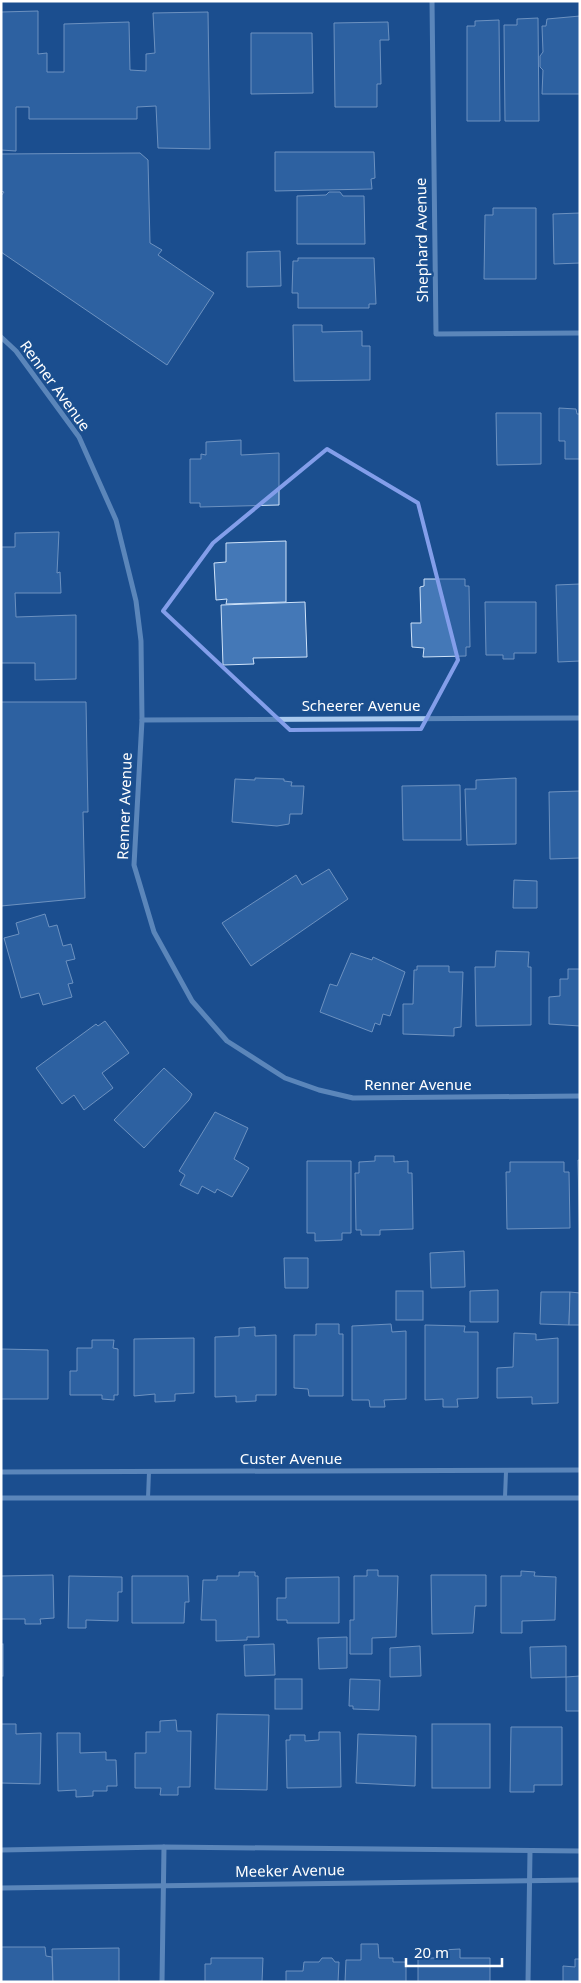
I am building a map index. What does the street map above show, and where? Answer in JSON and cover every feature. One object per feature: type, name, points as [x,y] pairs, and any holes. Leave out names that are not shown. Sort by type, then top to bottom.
[{"type":"street","name":"Shephard Avenue","points":[[432,1],[436,334],[580,334]]},
{"type":"street","name":"Renner Avenue","points":[[1,337],[16,351],[79,437],[116,520],[136,601],[141,641],[142,720],[134,865],[154,932],[192,1001],[227,1041],[285,1078],[319,1090],[353,1098],[580,1096]]},
{"type":"street","name":"Scheerer Avenue","points":[[142,720],[580,718]]},
{"type":"street","name":"Custer Avenue","points":[[1,1472],[506,1472],[580,1470]]},
{"type":"street","points":[[1,1498],[580,1498]]},
{"type":"street","points":[[162,1982],[164,1847]]},
{"type":"street","name":"Meeker Avenue","points":[[1,1850],[164,1847],[580,1851]]},
{"type":"street","points":[[528,1982],[530,1851]]},
{"type":"street","name":"Meeker Avenue","points":[[1,1888],[530,1879],[580,1880]]},
{"type":"lane","points":[[148,1498],[149,1472]]},
{"type":"lane","points":[[505,1497],[506,1472]]},
{"type":"highlighted area","points":[[327,449],[418,503],[458,660],[421,729],[290,730],[163,611],[213,543]]},
{"type":"building","points":[[38,11],[38,54],[47,53],[47,72],[64,72],[64,24],[129,22],[130,70],[146,71],[146,54],[155,53],[153,13],[208,12],[210,149],[158,148],[156,106],[137,107],[137,119],[29,119],[29,107],[16,107],[16,151],[1,150],[1,12]]},
{"type":"building","points":[[580,16],[580,94],[542,94],[543,70],[540,67],[540,56],[543,52],[542,26],[546,26],[547,19]]},
{"type":"building","points":[[538,18],[539,121],[505,121],[504,25],[517,25],[517,19]]},
{"type":"building","points":[[499,20],[500,121],[467,121],[467,26],[475,26],[475,21]]},
{"type":"building","points":[[388,22],[389,40],[380,40],[381,84],[377,84],[377,107],[335,107],[334,23]]},
{"type":"building","points":[[251,33],[312,33],[313,93],[251,94]]},
{"type":"building","points":[[275,152],[374,152],[375,178],[371,179],[372,189],[275,191]]},
{"type":"building","points":[[140,153],[148,160],[150,243],[162,250],[158,255],[214,293],[167,365],[1,252],[1,196],[4,192],[1,191],[1,154]]},
{"type":"building","points":[[329,192],[340,192],[343,196],[364,196],[365,244],[297,244],[297,196],[326,195]]},
{"type":"building","points":[[493,208],[536,208],[536,279],[484,279],[485,215],[493,215]]},
{"type":"building","points":[[580,213],[580,263],[554,264],[553,214]]},
{"type":"building","points":[[280,251],[281,286],[247,287],[247,252]]},
{"type":"building","points":[[298,258],[374,258],[376,304],[369,304],[369,308],[298,308],[298,293],[292,293],[293,261],[298,261]]},
{"type":"building","points":[[293,325],[322,325],[322,332],[362,331],[362,346],[370,346],[370,380],[294,381]]},
{"type":"building","points":[[559,408],[576,409],[577,414],[580,414],[580,459],[565,459],[565,441],[559,441]]},
{"type":"building","points":[[496,413],[541,413],[541,464],[497,465]]},
{"type":"building","points":[[241,440],[241,455],[279,453],[279,505],[200,507],[200,503],[190,503],[190,459],[201,459],[201,454],[206,455],[206,442]]},
{"type":"building","points":[[59,532],[57,573],[60,572],[61,593],[15,593],[16,617],[76,615],[76,679],[35,680],[35,663],[1,663],[1,547],[15,547],[15,533]]},
{"type":"building","points":[[286,541],[286,602],[226,604],[227,599],[216,600],[214,563],[226,562],[226,543]]},
{"type":"building","points":[[424,579],[465,579],[465,586],[469,586],[470,647],[466,647],[466,656],[423,657],[424,648],[412,647],[411,623],[421,623],[420,587],[424,586]]},
{"type":"building","points":[[580,584],[580,661],[558,662],[556,585]]},
{"type":"building","points":[[305,602],[307,657],[253,658],[254,664],[223,665],[221,605]]},
{"type":"building","points":[[485,602],[536,602],[536,653],[514,653],[514,659],[503,659],[503,655],[486,655]]},
{"type":"building","points":[[1,702],[86,702],[88,812],[83,812],[85,898],[1,906]]},
{"type":"building","points":[[255,778],[284,779],[284,781],[292,782],[291,786],[304,786],[302,814],[290,814],[289,824],[277,826],[232,822],[235,779],[255,780]]},
{"type":"building","points":[[516,778],[516,844],[467,845],[465,789],[476,789],[476,780]]},
{"type":"building","points":[[460,785],[461,840],[403,840],[402,786]]},
{"type":"building","points":[[580,791],[580,858],[550,859],[549,792]]},
{"type":"building","points":[[329,869],[348,899],[251,966],[222,923],[296,875],[302,885]]},
{"type":"building","points":[[514,880],[537,881],[537,908],[513,908]]},
{"type":"building","points":[[45,914],[49,927],[57,925],[63,946],[71,944],[75,959],[66,961],[73,983],[68,984],[72,997],[43,1005],[39,993],[21,998],[4,938],[19,934],[16,923]]},
{"type":"building","points":[[496,951],[529,952],[528,967],[531,967],[531,1025],[476,1026],[475,967],[495,967]]},
{"type":"building","points":[[351,953],[372,960],[373,957],[405,972],[390,1016],[383,1014],[380,1025],[375,1023],[372,1032],[320,1012],[330,984],[337,986]]},
{"type":"building","points":[[417,966],[449,966],[449,972],[463,972],[461,1027],[454,1028],[454,1036],[403,1034],[403,1004],[413,1004],[414,970],[417,970]]},
{"type":"building","points":[[568,969],[580,969],[580,1026],[549,1024],[549,997],[560,996],[560,979],[568,979]]},
{"type":"building","points":[[105,1021],[129,1053],[102,1073],[113,1088],[84,1110],[74,1095],[62,1104],[36,1068],[96,1024],[98,1026]]},
{"type":"building","points":[[164,1068],[192,1094],[189,1100],[144,1148],[114,1120]]},
{"type":"building","points":[[215,1112],[248,1128],[234,1159],[249,1168],[232,1197],[217,1189],[215,1193],[202,1186],[198,1194],[180,1185],[185,1175],[179,1171]]},
{"type":"building","points":[[375,1156],[394,1156],[394,1162],[408,1161],[408,1173],[412,1173],[413,1229],[380,1230],[380,1235],[361,1235],[361,1230],[356,1230],[355,1173],[359,1173],[359,1162],[375,1161]]},
{"type":"building","points":[[578,1160],[580,1160],[580,1252]]},
{"type":"building","points":[[307,1161],[351,1161],[351,1233],[342,1233],[342,1240],[315,1241],[315,1233],[307,1233]]},
{"type":"building","points":[[510,1162],[564,1162],[564,1172],[569,1172],[570,1228],[507,1229],[506,1172],[510,1172]]},
{"type":"building","points":[[464,1251],[465,1287],[431,1288],[430,1253]]},
{"type":"building","points":[[284,1258],[308,1258],[308,1288],[285,1288]]},
{"type":"building","points":[[498,1290],[498,1322],[470,1322],[470,1291]]},
{"type":"building","points":[[396,1291],[423,1291],[423,1320],[396,1320]]},
{"type":"building","points":[[541,1292],[570,1292],[569,1325],[540,1324]]},
{"type":"building","points":[[570,1292],[580,1293],[580,1325],[569,1325]]},
{"type":"building","points":[[316,1324],[339,1324],[339,1334],[343,1334],[343,1396],[309,1396],[308,1389],[294,1388],[294,1335],[316,1335]]},
{"type":"building","points":[[391,1324],[392,1332],[406,1331],[406,1399],[384,1400],[385,1407],[370,1407],[369,1400],[352,1400],[352,1326]]},
{"type":"building","points":[[425,1325],[465,1326],[464,1332],[478,1332],[478,1398],[457,1399],[458,1407],[443,1407],[443,1399],[425,1400]]},
{"type":"building","points":[[255,1327],[255,1336],[276,1335],[276,1395],[256,1395],[256,1401],[236,1402],[236,1396],[215,1397],[215,1337],[239,1336],[239,1328]]},
{"type":"building","points":[[514,1333],[536,1334],[536,1340],[558,1338],[558,1403],[532,1404],[532,1397],[497,1398],[497,1368],[513,1367]]},
{"type":"building","points":[[194,1338],[194,1393],[175,1394],[175,1401],[155,1402],[155,1394],[134,1396],[134,1339]]},
{"type":"building","points":[[92,1340],[114,1340],[113,1348],[118,1349],[118,1395],[114,1395],[114,1400],[102,1399],[102,1395],[70,1395],[70,1371],[77,1371],[77,1348],[92,1348]]},
{"type":"building","points":[[1,1349],[48,1350],[48,1399],[1,1399]]},
{"type":"building","points":[[367,1570],[378,1570],[378,1576],[398,1576],[396,1637],[372,1638],[372,1654],[350,1654],[350,1620],[354,1620],[354,1576],[367,1576]]},
{"type":"building","points":[[521,1571],[535,1572],[534,1576],[556,1577],[555,1620],[522,1621],[522,1633],[501,1633],[501,1576],[521,1576]]},
{"type":"building","points":[[239,1572],[255,1572],[255,1576],[258,1576],[259,1637],[247,1637],[247,1640],[216,1641],[216,1620],[201,1620],[203,1580],[217,1580],[217,1576],[239,1576]]},
{"type":"building","points":[[53,1575],[54,1618],[40,1619],[41,1624],[25,1624],[25,1619],[1,1619],[1,1576]]},
{"type":"building","points":[[431,1575],[486,1575],[486,1606],[475,1606],[473,1633],[432,1634]]},
{"type":"building","points":[[69,1576],[122,1577],[122,1592],[118,1592],[118,1621],[86,1620],[86,1628],[68,1628]]},
{"type":"building","points":[[132,1576],[188,1576],[189,1602],[185,1602],[184,1623],[132,1623]]},
{"type":"building","points":[[339,1577],[339,1623],[287,1623],[287,1620],[277,1620],[277,1598],[286,1598],[286,1578]]},
{"type":"building","points":[[347,1637],[347,1668],[319,1669],[318,1638]]},
{"type":"building","points":[[1,1644],[3,1644],[3,1676],[1,1676]]},
{"type":"building","points":[[274,1644],[275,1675],[245,1676],[244,1645]]},
{"type":"building","points":[[420,1646],[421,1676],[390,1677],[390,1648]]},
{"type":"building","points":[[566,1646],[566,1677],[531,1678],[530,1647]]},
{"type":"building","points":[[580,1676],[580,1711],[566,1711],[566,1677]]},
{"type":"building","points":[[275,1679],[302,1679],[302,1709],[275,1709]]},
{"type":"building","points":[[350,1679],[380,1680],[379,1710],[353,1709],[353,1706],[349,1706]]},
{"type":"building","points":[[217,1714],[269,1715],[267,1790],[215,1789]]},
{"type":"building","points":[[176,1720],[177,1731],[191,1731],[190,1787],[178,1787],[178,1795],[160,1795],[161,1788],[135,1788],[135,1753],[146,1753],[146,1732],[160,1732],[160,1721]]},
{"type":"building","points":[[1,1724],[16,1724],[16,1734],[41,1733],[40,1784],[1,1783]]},
{"type":"building","points":[[432,1724],[490,1724],[490,1788],[432,1788]]},
{"type":"building","points":[[511,1727],[562,1727],[562,1785],[534,1785],[534,1792],[510,1792]]},
{"type":"building","points":[[319,1732],[340,1732],[341,1787],[287,1788],[286,1740],[290,1740],[290,1735],[305,1735],[305,1741],[319,1740]]},
{"type":"building","points":[[57,1733],[80,1733],[80,1753],[106,1752],[106,1760],[116,1760],[117,1786],[107,1786],[107,1791],[93,1791],[93,1796],[76,1797],[76,1790],[58,1791]]},
{"type":"building","points":[[358,1734],[416,1736],[415,1786],[356,1783]]},
{"type":"building","points":[[361,1944],[378,1944],[379,1958],[393,1958],[393,1962],[406,1962],[406,1982],[345,1982],[346,1960],[361,1960]]},
{"type":"building","points":[[1,1947],[45,1947],[46,1956],[52,1957],[53,1982],[1,1982]]},
{"type":"building","points":[[119,1948],[119,1982],[53,1982],[52,1949]]},
{"type":"building","points":[[460,1949],[460,1958],[490,1958],[490,1982],[418,1982],[418,1958],[442,1958],[442,1950]]},
{"type":"building","points":[[211,1958],[263,1958],[262,1982],[205,1982],[205,1964],[211,1964]]},
{"type":"building","points":[[322,1958],[332,1958],[335,1962],[339,1962],[338,1982],[286,1982],[286,1971],[303,1971],[304,1962],[319,1962]]},
{"type":"building","points":[[575,1959],[580,1959],[580,1982],[563,1982],[563,1966],[575,1967]]}]
